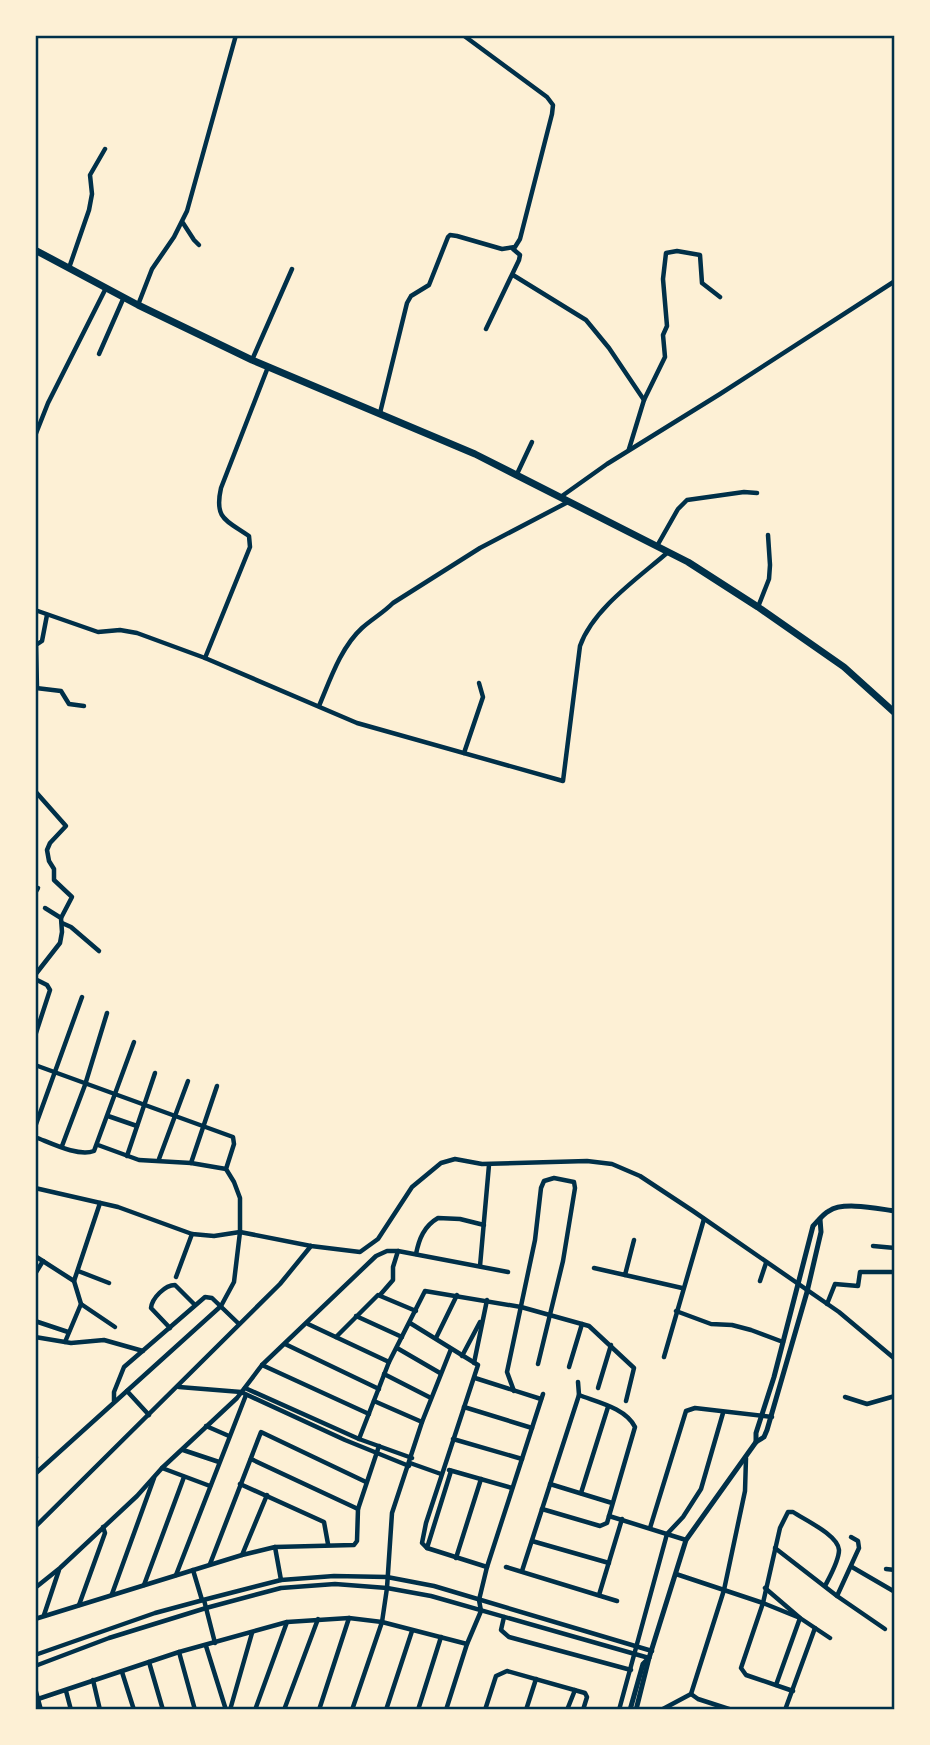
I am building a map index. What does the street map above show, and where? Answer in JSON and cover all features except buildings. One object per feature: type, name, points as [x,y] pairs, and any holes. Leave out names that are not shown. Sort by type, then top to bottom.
[{"type":"main road","points":[[35,250],[138,305],[252,360],[475,454],[571,500],[688,562],[844,667],[895,713]]},
{"type":"street","points":[[138,305],[152,269],[183,223],[236,35]]},
{"type":"street","points":[[463,35],[547,97],[553,105],[520,239],[513,249]]},
{"type":"street","points":[[68,268],[89,210],[92,194],[90,174],[105,149]]},
{"type":"street","points":[[183,223],[194,240],[200,244]]},
{"type":"street","points":[[380,414],[407,303],[411,296],[429,285],[450,235],[502,249],[513,249],[520,256],[486,329]]},
{"type":"street","points":[[629,449],[644,400],[665,357],[663,335],[667,326],[663,279],[666,253],[677,251],[700,255],[702,283],[720,296]]},
{"type":"street","points":[[252,360],[292,269]]},
{"type":"street","points":[[513,275],[586,320],[609,348],[644,400]]},
{"type":"street","points":[[562,496],[629,449],[895,281]]},
{"type":"street","points":[[35,436],[48,403],[106,288]]},
{"type":"street","points":[[99,354],[124,297]]},
{"type":"street","points":[[205,657],[250,547],[249,536],[222,517],[218,503],[221,488],[268,367]]},
{"type":"street","points":[[517,474],[532,442]]},
{"type":"street","points":[[657,546],[678,509],[687,500],[744,492],[757,494]]},
{"type":"street","points":[[319,706],[345,651],[363,627],[393,603],[480,548],[571,500]]},
{"type":"street","points":[[758,607],[769,579],[768,535]]},
{"type":"street","points":[[35,610],[98,632],[120,630],[137,633],[205,657],[357,723],[563,781],[583,636],[594,619],[668,552]]},
{"type":"street","points":[[47,615],[42,642],[36,645],[36,688],[61,691],[69,704],[84,706]]},
{"type":"street","points":[[464,753],[483,697],[480,683]]},
{"type":"street","points":[[35,791],[66,826],[50,843],[46,852],[54,869],[54,880],[72,897],[62,921],[60,943],[35,977],[49,986],[50,992],[35,1036]]},
{"type":"street","points":[[46,908],[99,951]]},
{"type":"street","points":[[35,1127],[82,997]]},
{"type":"street","points":[[62,1146],[85,1085],[107,1013]]},
{"type":"street","points":[[35,1138],[90,1153],[94,1151],[134,1042]]},
{"type":"street","points":[[35,1065],[234,1138],[226,1168],[240,1198],[240,1232],[234,1282],[221,1307],[35,1474]]},
{"type":"street","points":[[127,1156],[155,1073]]},
{"type":"street","points":[[159,1159],[188,1081]]},
{"type":"street","points":[[191,1163],[217,1086]]},
{"type":"street","points":[[108,1116],[137,1126]]},
{"type":"street","points":[[98,1145],[139,1160],[159,1159],[226,1168]]},
{"type":"street","points":[[35,1188],[139,1213],[192,1234],[214,1236],[240,1232],[311,1247],[354,1252],[366,1250],[378,1239],[412,1186],[435,1166],[455,1159],[489,1165],[586,1161],[612,1164],[640,1176],[798,1283],[895,1359]]},
{"type":"street","points":[[480,1266],[489,1165]]},
{"type":"street","points":[[514,1391],[507,1372],[535,1240],[542,1184],[550,1178],[570,1181],[575,1185],[571,1218],[538,1364]]},
{"type":"street","points":[[100,1203],[74,1281],[81,1304],[115,1327]]},
{"type":"street","points":[[636,1710],[649,1658],[686,1540],[755,1442],[813,1226],[828,1211],[840,1207],[895,1211]]},
{"type":"street","points":[[416,1254],[427,1227],[438,1218],[460,1219],[484,1225]]},
{"type":"street","points":[[664,1357],[704,1219]]},
{"type":"street","points":[[755,1442],[764,1437],[772,1418],[807,1292],[821,1232],[820,1219]]},
{"type":"street","points":[[176,1277],[192,1234]]},
{"type":"street","points":[[625,1275],[634,1240]]},
{"type":"street","points":[[873,1246],[895,1248]]},
{"type":"street","points":[[35,1527],[179,1387],[287,1276],[311,1247]]},
{"type":"street","points":[[175,1576],[245,1388],[262,1365],[376,1256],[387,1251],[398,1251],[508,1272]]},
{"type":"street","points":[[336,1337],[393,1280],[398,1251]]},
{"type":"street","points":[[35,1256],[74,1281]]},
{"type":"street","points":[[35,1273],[43,1261]]},
{"type":"street","points":[[760,1281],[766,1263]]},
{"type":"street","points":[[594,1269],[682,1289]]},
{"type":"street","points":[[78,1271],[109,1283]]},
{"type":"street","points":[[827,1304],[835,1284],[856,1287],[859,1285],[860,1272],[895,1272]]},
{"type":"street","points":[[170,1328],[150,1306],[164,1289],[169,1285],[175,1286],[195,1305]]},
{"type":"street","points":[[359,1439],[389,1362],[425,1291],[521,1307],[593,1328],[634,1368],[626,1401]]},
{"type":"street","points":[[380,1295],[416,1311]]},
{"type":"street","points":[[436,1339],[457,1295]]},
{"type":"street","points":[[115,1402],[114,1392],[122,1370],[195,1305],[209,1296],[239,1324]]},
{"type":"street","points":[[474,1363],[487,1300]]},
{"type":"street","points":[[65,1342],[81,1304]]},
{"type":"street","points":[[677,1311],[712,1324],[732,1325],[783,1342]]},
{"type":"street","points":[[462,1356],[483,1315]]},
{"type":"street","points":[[356,1316],[402,1337]]},
{"type":"street","points":[[35,1321],[68,1332]]},
{"type":"street","points":[[410,1323],[478,1365],[422,1543],[427,1548],[487,1567]]},
{"type":"street","points":[[307,1324],[389,1362]]},
{"type":"street","points":[[569,1367],[582,1324]]},
{"type":"street","points":[[35,1337],[65,1342],[104,1340],[144,1351]]},
{"type":"street","points":[[285,1344],[379,1389]]},
{"type":"street","points":[[598,1388],[611,1345]]},
{"type":"street","points":[[397,1348],[440,1373]]},
{"type":"street","points":[[352,1710],[382,1622],[391,1521],[422,1422],[451,1349]]},
{"type":"street","points":[[262,1365],[369,1413]]},
{"type":"street","points":[[384,1374],[431,1398]]},
{"type":"street","points":[[446,1710],[467,1644],[481,1611],[479,1600],[487,1567],[542,1396],[514,1391],[475,1378]]},
{"type":"street","points":[[522,1572],[579,1395],[578,1382]]},
{"type":"street","points":[[179,1387],[243,1394],[376,1452],[443,1472],[451,1471],[512,1488]]},
{"type":"street","points":[[245,1388],[410,1462]]},
{"type":"street","points":[[127,1391],[149,1415]]},
{"type":"street","points":[[35,1588],[60,1568],[206,1426],[243,1394]]},
{"type":"street","points":[[542,1509],[602,1526],[606,1525],[609,1516],[635,1427],[628,1417],[579,1395]]},
{"type":"street","points":[[845,1398],[867,1404],[895,1396]]},
{"type":"street","points":[[374,1402],[422,1422]]},
{"type":"street","points":[[464,1407],[532,1428]]},
{"type":"street","points":[[581,1493],[608,1407]]},
{"type":"street","points":[[650,1528],[686,1410],[695,1408],[772,1418]]},
{"type":"street","points":[[619,1710],[667,1534],[683,1517],[701,1489],[723,1413]]},
{"type":"street","points":[[206,1426],[229,1436]]},
{"type":"street","points":[[209,1565],[258,1435],[262,1432],[366,1482]]},
{"type":"street","points":[[453,1439],[522,1460]]},
{"type":"street","points":[[35,1619],[275,1547],[356,1544],[358,1509],[379,1446]]},
{"type":"street","points":[[183,1450],[219,1462]]},
{"type":"street","points":[[661,1710],[691,1694],[724,1590],[745,1491],[746,1458]]},
{"type":"street","points":[[251,1459],[358,1509]]},
{"type":"street","points":[[162,1468],[210,1486]]},
{"type":"street","points":[[427,1548],[451,1471]]},
{"type":"street","points":[[111,1595],[154,1477]]},
{"type":"street","points":[[143,1586],[184,1477]]},
{"type":"street","points":[[456,1558],[481,1479]]},
{"type":"street","points":[[240,1484],[324,1522],[328,1544]]},
{"type":"street","points":[[550,1484],[612,1503]]},
{"type":"street","points":[[242,1555],[267,1495]]},
{"type":"street","points":[[793,1691],[746,1675],[741,1668],[763,1603],[781,1524],[788,1512],[793,1512],[837,1542],[838,1554],[825,1586]]},
{"type":"street","points":[[609,1516],[686,1540]]},
{"type":"street","points":[[599,1595],[622,1520]]},
{"type":"street","points":[[79,1605],[105,1533],[103,1527]]},
{"type":"street","points":[[837,1596],[860,1545],[850,1537]]},
{"type":"street","points":[[532,1541],[609,1563]]},
{"type":"street","points":[[275,1547],[281,1580]]},
{"type":"street","points":[[775,1548],[885,1629]]},
{"type":"street","points":[[506,1567],[617,1601]]},
{"type":"street","points":[[852,1567],[895,1592]]},
{"type":"street","points":[[44,1616],[60,1568]]},
{"type":"street","points":[[886,1569],[895,1570]]},
{"type":"street","points":[[193,1570],[215,1643]]},
{"type":"street","points":[[676,1574],[800,1618]]},
{"type":"street","points":[[35,1656],[155,1613],[203,1600],[281,1580],[334,1576],[387,1577],[434,1586],[652,1651]]},
{"type":"street","points":[[35,1665],[206,1608],[281,1588],[335,1584],[387,1588],[431,1596],[649,1658]]},
{"type":"street","points":[[765,1588],[800,1618],[831,1637]]},
{"type":"street","points":[[155,1613],[158,1623]]},
{"type":"street","points":[[504,1617],[501,1630],[509,1637],[631,1670]]},
{"type":"street","points":[[38,1699],[179,1652],[287,1622],[349,1618],[382,1622],[467,1644]]},
{"type":"street","points":[[319,1710],[349,1618]]},
{"type":"street","points":[[776,1685],[800,1618]]},
{"type":"street","points":[[284,1710],[318,1619]]},
{"type":"street","points":[[255,1710],[287,1622]]},
{"type":"street","points":[[785,1710],[814,1628]]},
{"type":"street","points":[[386,1710],[413,1631]]},
{"type":"street","points":[[228,1710],[252,1633]]},
{"type":"street","points":[[418,1710],[441,1637]]},
{"type":"street","points":[[206,1646],[228,1710]]},
{"type":"street","points":[[179,1652],[195,1710]]},
{"type":"street","points":[[630,1710],[643,1664],[649,1658]]},
{"type":"street","points":[[149,1662],[163,1710]]},
{"type":"street","points":[[485,1710],[498,1674],[507,1671],[587,1695],[583,1710]]},
{"type":"street","points":[[122,1672],[134,1710]]},
{"type":"street","points":[[526,1710],[537,1679]]},
{"type":"street","points":[[93,1680],[100,1710]]},
{"type":"street","points":[[35,1688],[41,1710]]},
{"type":"street","points":[[567,1710],[575,1690]]},
{"type":"street","points":[[66,1691],[71,1710]]},
{"type":"street","points":[[691,1694],[698,1699],[732,1710]]},
{"type":"street","points":[[679,1700],[679,1710]]}]
